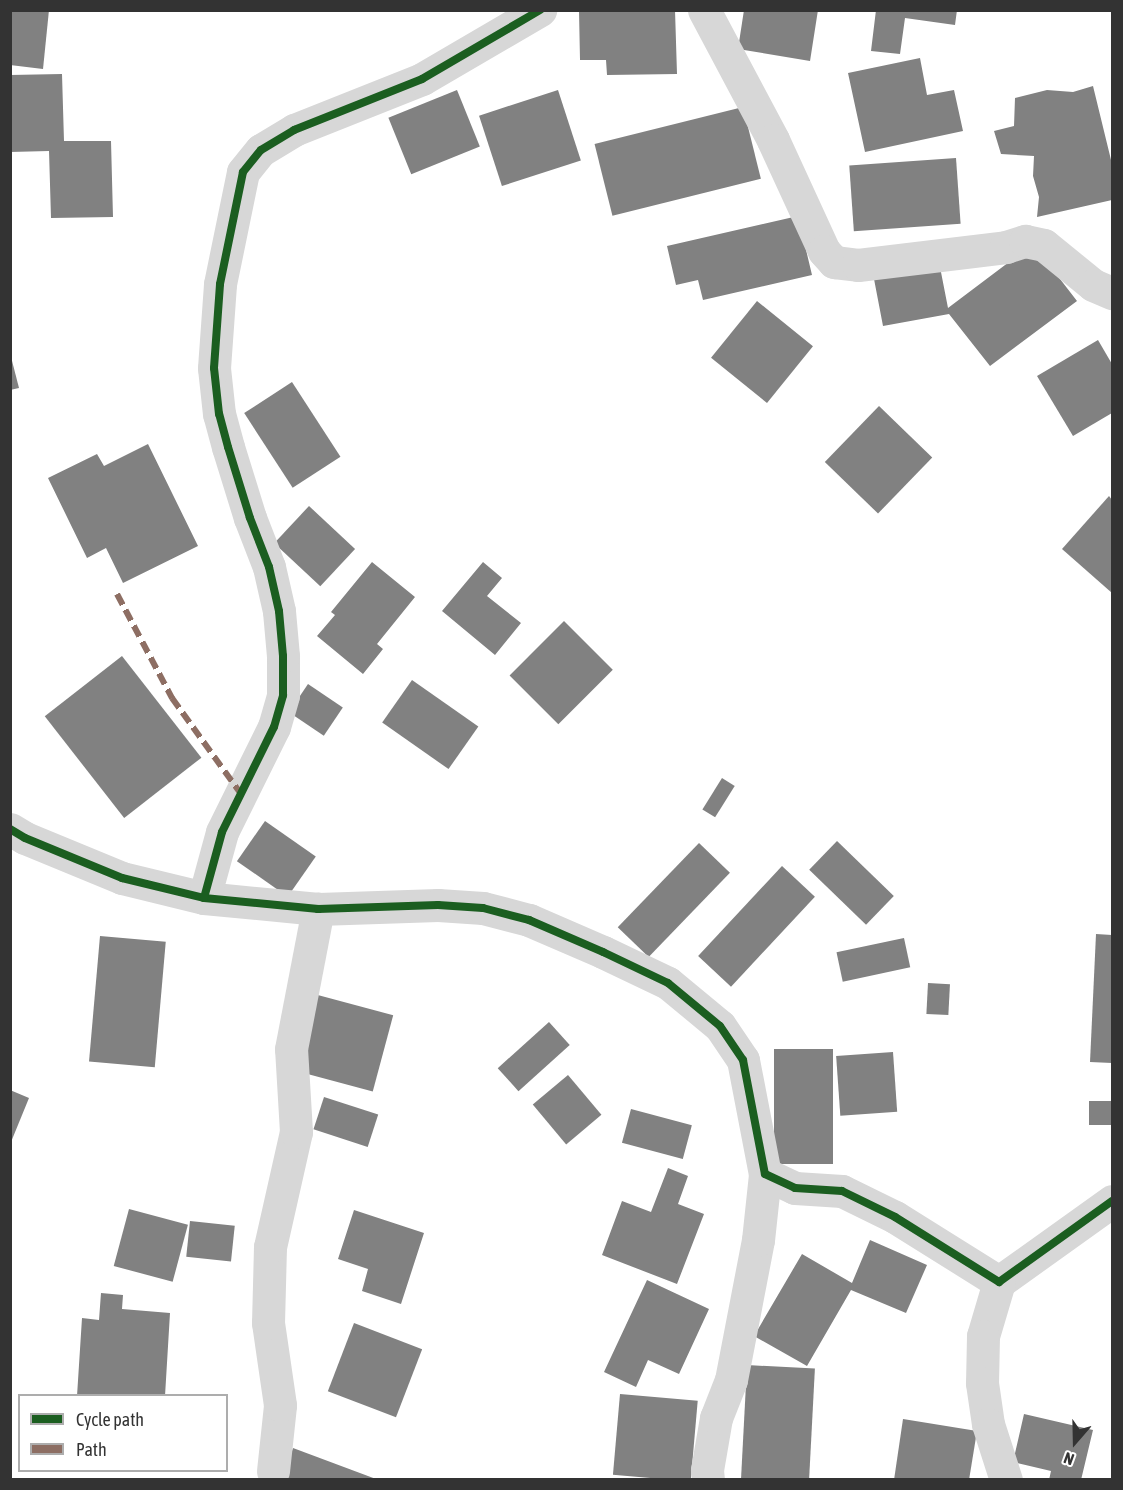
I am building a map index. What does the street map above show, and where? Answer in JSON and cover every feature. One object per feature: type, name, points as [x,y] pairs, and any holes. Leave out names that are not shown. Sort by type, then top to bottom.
[{"type":"street","points":[[204,898],[222,832],[274,727],[283,695],[283,656],[279,611],[269,567],[250,518],[219,414],[214,369],[220,284],[243,172],[261,150],[294,130],[422,79],[540,10]]},
{"type":"street","points":[[704,10],[773,140],[824,251],[834,262],[858,264],[1006,246],[1025,241],[1044,245],[1092,285],[1113,293]]},
{"type":"street","points":[[15,836],[122,878],[204,898],[318,909],[438,905],[483,908],[529,920],[668,983],[720,1026],[743,1060],[765,1174],[758,1240],[731,1380],[716,1418],[707,1470],[708,1479]]},
{"type":"street","points":[[273,1471],[280,1405],[268,1323],[270,1247],[296,1132],[291,1049],[318,909]]},
{"type":"street","points":[[765,1174],[795,1188],[842,1191],[904,1223],[999,1282]]},
{"type":"street","points":[[1006,1479],[988,1424],[982,1383],[983,1336],[999,1282],[1113,1201]]},
{"type":"building","points":[[10,10],[49,10],[43,69],[10,65]]},
{"type":"building","points":[[675,10],[677,74],[607,75],[606,60],[580,60],[579,11]]},
{"type":"building","points":[[744,10],[818,10],[810,61],[738,49]]},
{"type":"building","points":[[876,10],[957,10],[955,25],[905,18],[900,54],[871,51]]},
{"type":"building","points":[[920,58],[927,95],[954,90],[963,131],[865,152],[848,73]]},
{"type":"building","points":[[62,74],[64,141],[111,141],[113,217],[51,218],[49,151],[10,152],[10,75]]},
{"type":"building","points":[[1093,86],[1112,164],[1112,200],[1037,217],[1039,197],[1033,176],[1034,156],[1001,154],[994,131],[1014,126],[1015,98],[1047,90],[1073,92]]},
{"type":"building","points":[[457,90],[480,147],[411,174],[388,118]]},
{"type":"building","points":[[558,90],[581,160],[502,186],[479,116]]},
{"type":"building","points":[[743,107],[761,179],[612,216],[595,144]]},
{"type":"building","points":[[956,158],[961,224],[854,231],[849,165]]},
{"type":"building","points":[[798,216],[812,275],[703,300],[698,280],[676,285],[667,246]]},
{"type":"building","points":[[1033,244],[1077,301],[990,366],[949,314],[883,326],[874,279],[940,267],[948,308]]},
{"type":"building","points":[[757,301],[813,346],[767,403],[711,358]]},
{"type":"building","points":[[1098,340],[1112,364],[1112,413],[1073,436],[1037,376]]},
{"type":"building","points":[[10,353],[19,388],[10,390]]},
{"type":"building","points":[[292,382],[340,457],[293,488],[244,413]]},
{"type":"building","points":[[879,406],[932,457],[878,514],[825,462]]},
{"type":"building","points":[[148,444],[198,546],[123,583],[106,548],[87,558],[48,478],[97,454],[104,466]]},
{"type":"building","points":[[1109,496],[1112,500],[1112,593],[1062,549]]},
{"type":"building","points":[[309,506],[355,549],[320,586],[274,543]]},
{"type":"building","points":[[372,562],[415,597],[377,644],[383,649],[363,674],[317,636],[335,615],[331,612]]},
{"type":"building","points":[[483,562],[502,578],[487,596],[521,623],[495,655],[442,611]]},
{"type":"building","points":[[564,621],[613,670],[558,724],[510,675]]},
{"type":"building","points":[[122,656],[201,758],[124,818],[45,716]]},
{"type":"building","points":[[412,680],[478,726],[449,769],[382,723]]},
{"type":"building","points":[[308,684],[343,707],[324,736],[289,712]]},
{"type":"building","points":[[722,778],[735,786],[715,817],[702,809]]},
{"type":"building","points":[[265,821],[316,857],[288,897],[237,861]]},
{"type":"building","points":[[837,841],[894,896],[866,925],[809,870]]},
{"type":"building","points":[[699,843],[730,873],[649,957],[618,927]]},
{"type":"building","points":[[782,866],[815,897],[731,987],[698,956]]},
{"type":"building","points":[[1096,934],[1112,935],[1112,1063],[1090,1062]]},
{"type":"building","points":[[100,936],[166,942],[155,1067],[89,1062]]},
{"type":"building","points":[[904,938],[910,967],[843,982],[837,952]]},
{"type":"building","points":[[928,983],[950,984],[948,1015],[926,1014]]},
{"type":"building","points":[[314,994],[393,1015],[373,1092],[294,1070]]},
{"type":"building","points":[[549,1022],[570,1045],[518,1091],[498,1068]]},
{"type":"building","points":[[774,1049],[833,1049],[833,1164],[774,1164]]},
{"type":"building","points":[[893,1052],[897,1112],[840,1116],[836,1056]]},
{"type":"building","points":[[568,1075],[601,1115],[566,1144],[533,1105]]},
{"type":"building","points":[[10,1090],[29,1098],[11,1142],[10,1142]]},
{"type":"building","points":[[324,1097],[378,1115],[368,1147],[313,1129]]},
{"type":"building","points":[[1089,1101],[1112,1101],[1112,1125],[1089,1125]]},
{"type":"building","points":[[631,1109],[692,1125],[683,1159],[622,1143]]},
{"type":"building","points":[[668,1168],[688,1176],[678,1204],[704,1214],[677,1284],[602,1255],[622,1201],[651,1212]]},
{"type":"building","points":[[129,1209],[188,1225],[173,1282],[114,1266]]},
{"type":"building","points":[[354,1210],[424,1233],[401,1304],[362,1291],[368,1269],[338,1259]]},
{"type":"building","points":[[190,1221],[235,1226],[231,1262],[186,1257]]},
{"type":"building","points":[[870,1240],[927,1265],[906,1313],[851,1290],[807,1366],[754,1336],[802,1254],[852,1283]]},
{"type":"building","points":[[647,1280],[709,1309],[679,1374],[648,1360],[636,1387],[604,1372]]},
{"type":"building","points":[[101,1293],[123,1295],[122,1309],[170,1313],[165,1394],[77,1394],[82,1318],[99,1320]]},
{"type":"building","points":[[354,1323],[422,1349],[396,1417],[328,1391]]},
{"type":"building","points":[[747,1365],[815,1369],[809,1480],[741,1480]]},
{"type":"building","points":[[620,1394],[698,1401],[691,1480],[613,1475]]},
{"type":"building","points":[[1024,1414],[1093,1430],[1081,1480],[1049,1480],[1051,1471],[1013,1462]]},
{"type":"building","points":[[903,1419],[977,1431],[969,1480],[894,1480]]},
{"type":"building","points":[[293,1448],[376,1479],[376,1480],[282,1480]]},
{"type":"marked path","points":[[117,594],[172,698],[241,794]]},
{"type":"cycle path","points":[[204,898],[222,832],[274,727],[283,695],[283,656],[279,611],[269,567],[250,518],[219,414],[214,368],[220,284],[243,172],[261,150],[294,130],[422,79],[540,10]]},
{"type":"cycle path","points":[[10,829],[25,838],[122,878],[204,898],[318,909],[438,905],[483,908],[529,920],[603,952],[668,983],[720,1026],[743,1060],[765,1174],[795,1188],[842,1191],[895,1217],[999,1282],[1112,1201]]}]
